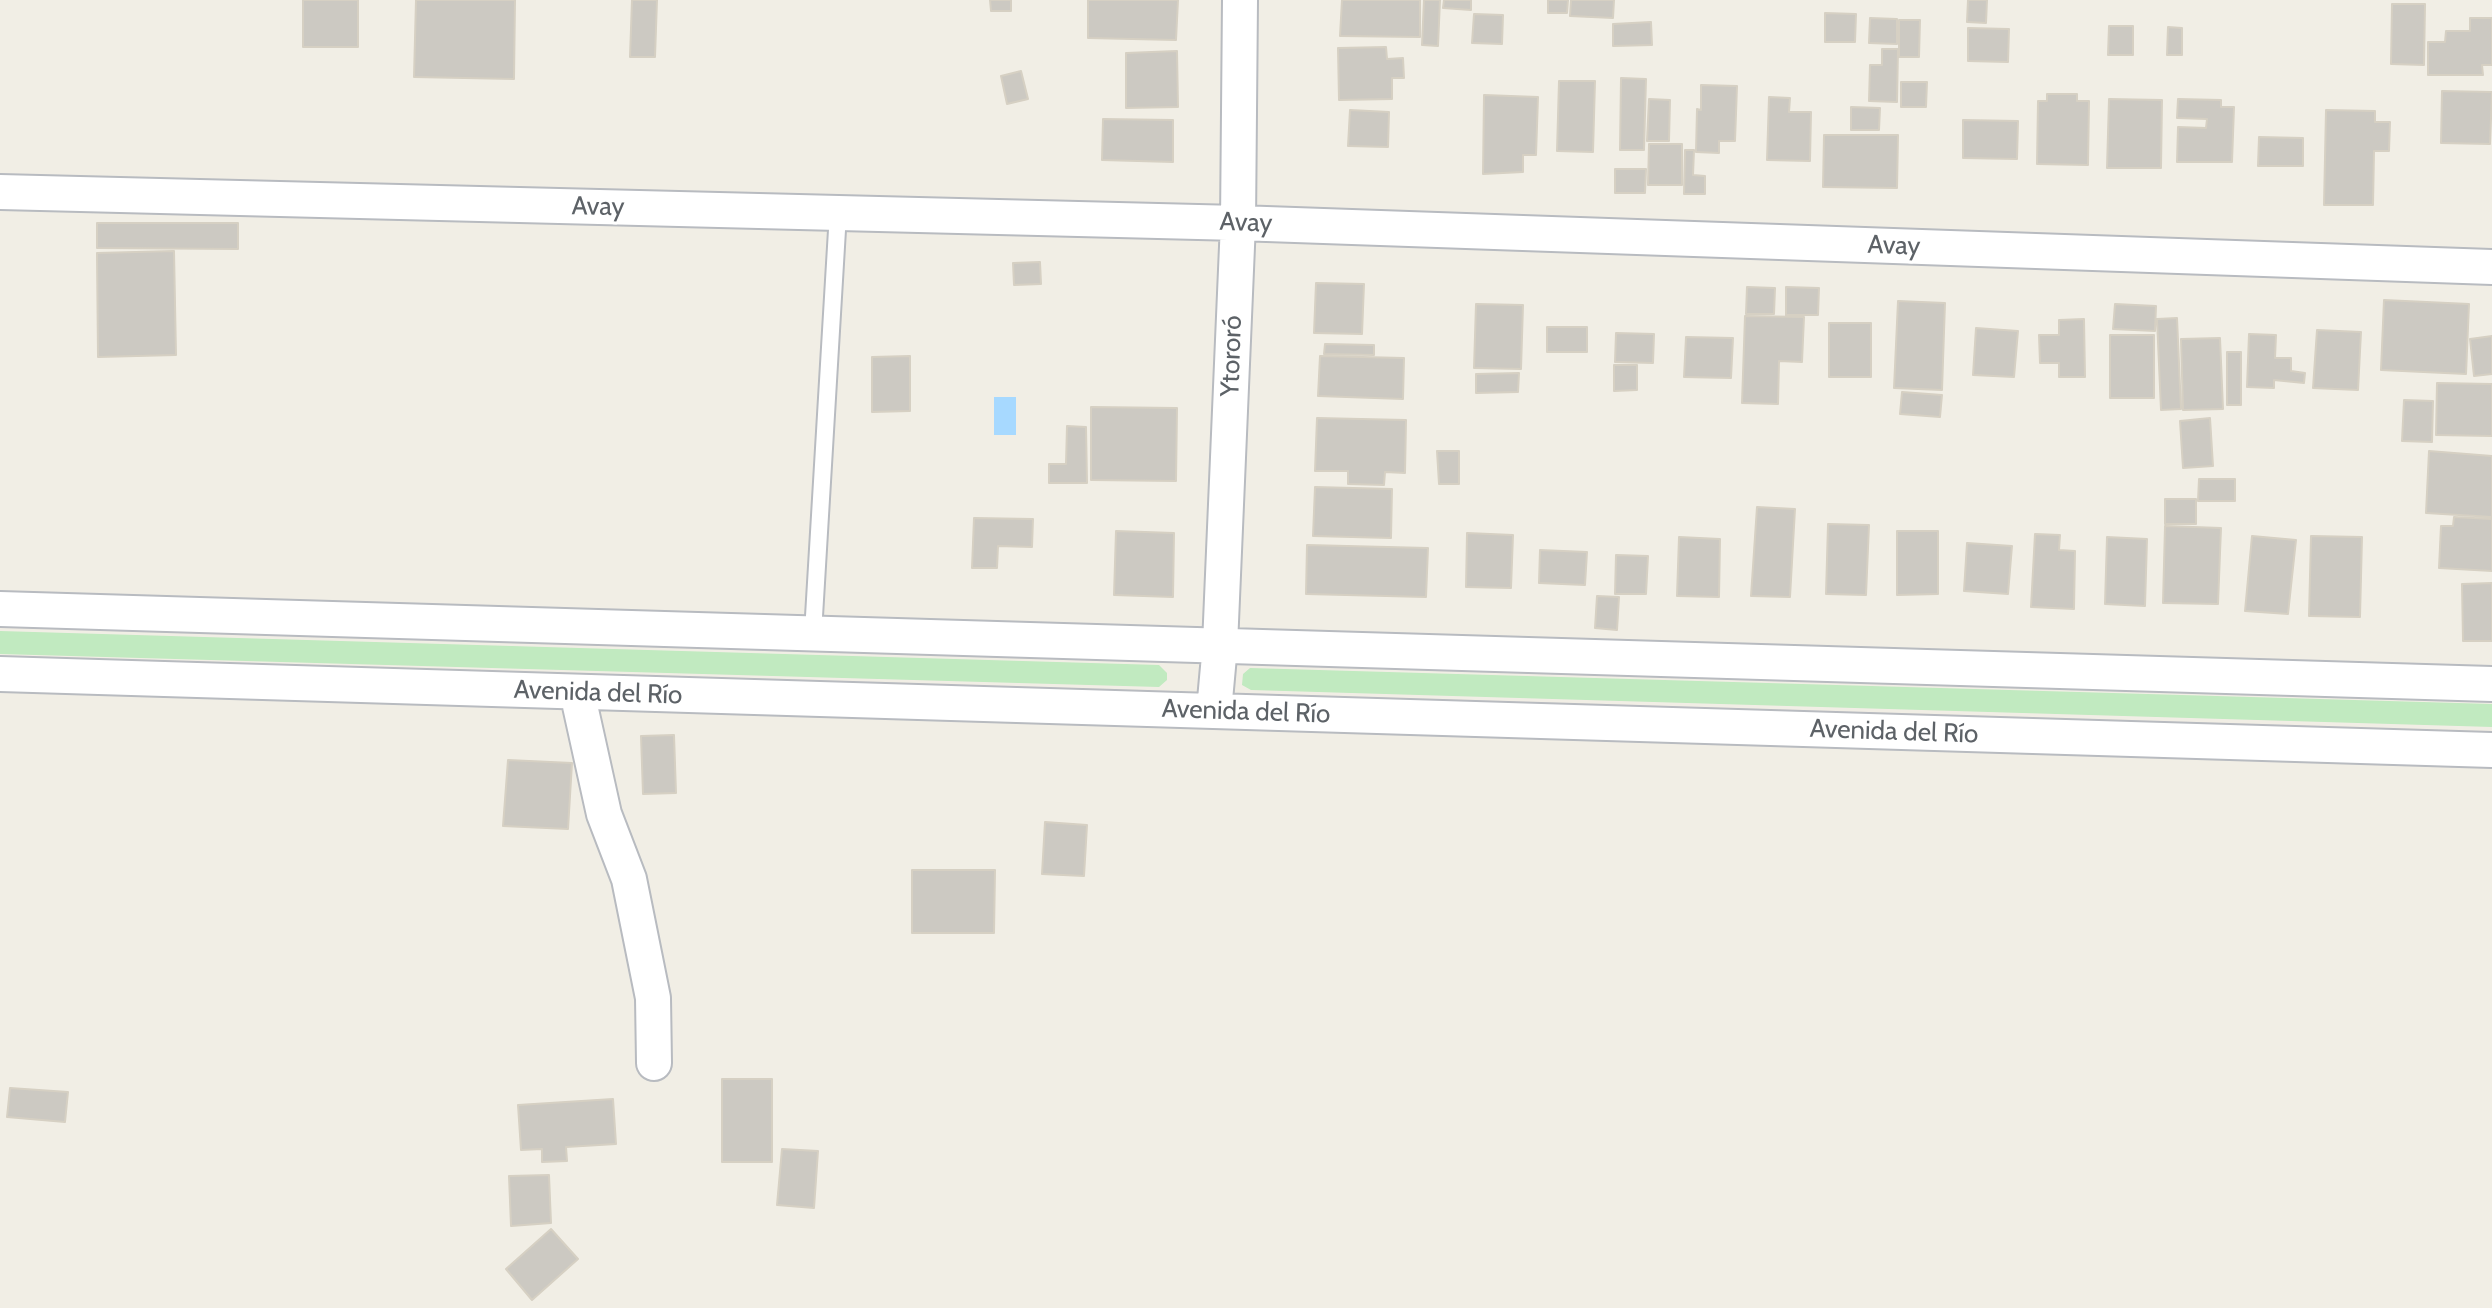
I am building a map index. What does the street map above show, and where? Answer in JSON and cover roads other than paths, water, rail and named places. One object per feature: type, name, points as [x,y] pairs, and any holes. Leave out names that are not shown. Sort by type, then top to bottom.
[{"type":"street","name":"Ytororó","points":[[1214,711],[1220,645],[1238,223],[1240,0]]},
{"type":"street","name":"Avay","points":[[0,192],[1238,223],[2492,267]]},
{"type":"street","points":[[0,609],[2492,684]]},
{"type":"street","name":"Avenida del Río","points":[[0,674],[2492,750]]},
{"type":"street","points":[[577,692],[604,814],[629,879],[653,998],[654,1063]]},
{"type":"lane","points":[[813,633],[838,213]]},
{"type":"water","points":[[994,397],[1016,397],[1016,435],[994,435]]}]
